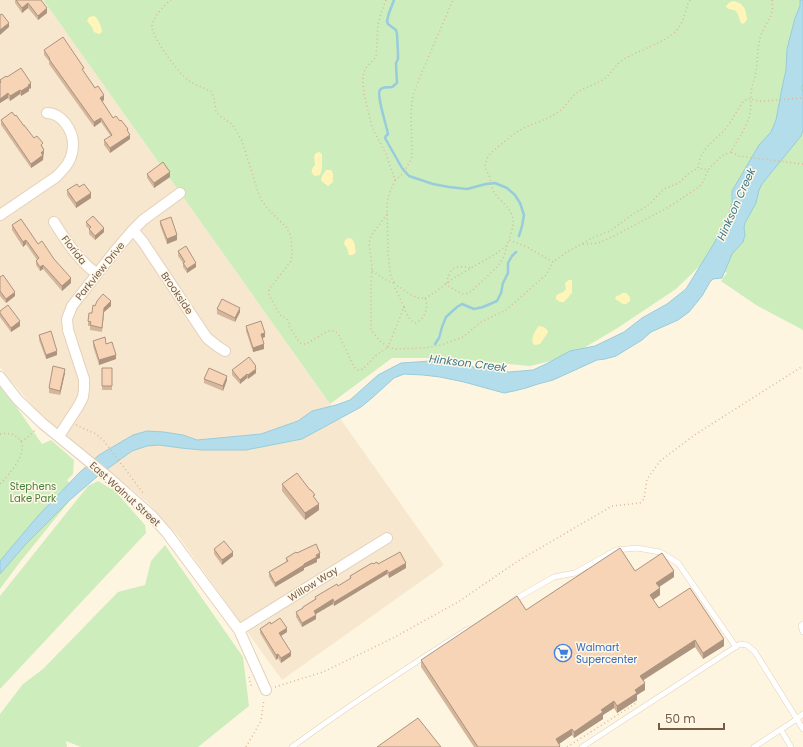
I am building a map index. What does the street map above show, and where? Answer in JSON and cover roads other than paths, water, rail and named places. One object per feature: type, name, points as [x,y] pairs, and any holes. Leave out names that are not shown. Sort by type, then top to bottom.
[{"type":"street","points":[[0,215],[56,177],[63,171],[68,162],[73,144],[71,133],[65,122],[56,115],[48,113]]},
{"type":"street","name":"Parkview Drive","points":[[59,436],[79,405],[83,397],[84,389],[84,379],[68,330],[67,319],[72,306],[133,230],[143,220],[180,193]]},
{"type":"street","name":"Florida","points":[[54,222],[68,245],[78,257],[97,274]]},
{"type":"street","name":"Brookside","points":[[133,230],[143,242],[207,338],[216,346],[225,351]]},
{"type":"street","name":"East Walnut Street","points":[[0,377],[17,399],[42,423],[108,477],[152,516],[167,533],[239,630],[266,690]]},
{"type":"street","name":"Willow Way","points":[[239,630],[387,538]]},
{"type":"lane","points":[[505,606],[554,578],[575,573],[616,550],[637,548],[660,552],[678,563],[736,647]]},
{"type":"lane","points":[[803,624],[801,626],[803,632]]},
{"type":"lane","points":[[292,747],[365,695],[474,625]]},
{"type":"lane","points":[[582,747],[740,644],[747,645],[755,652],[803,729]]},
{"type":"lane","points":[[754,747],[803,714]]},
{"type":"lane","points":[[781,730],[792,747]]},
{"type":"water","name":"Hinkson Creek","points":[[800,0],[803,0],[803,130],[801,136],[762,184],[756,203],[745,223],[745,235],[743,242],[732,254],[722,278],[713,279],[689,312],[678,320],[651,332],[642,340],[616,356],[597,360],[553,380],[514,391],[504,393],[440,377],[404,374],[394,378],[361,407],[302,439],[246,450],[202,450],[159,445],[147,446],[132,451],[99,475],[70,500],[25,545],[0,574],[0,561],[37,517],[79,473],[99,455],[133,435],[147,431],[164,432],[183,435],[197,440],[261,434],[298,421],[312,411],[350,400],[378,375],[401,363],[431,361],[509,372],[533,370],[570,351],[595,346],[624,332],[642,318],[667,304],[686,289],[713,245],[728,217],[732,203],[732,191],[759,145],[771,132],[776,120],[786,70],[787,49],[795,18],[800,6]]},
{"type":"waterway","points":[[394,0],[387,21],[388,24],[396,30],[397,34],[397,83],[392,87],[383,88],[379,93],[388,134],[385,138],[402,168],[409,176],[433,184],[449,187],[467,189],[495,183],[507,188],[515,195],[520,203],[524,215],[519,236]]},
{"type":"waterway","points":[[435,344],[439,338],[446,317],[457,307],[462,304],[474,309],[497,301],[508,273],[508,263],[516,252]]},
{"type":"place","name":"Walmart Supercenter","points":[[563,653]]},
{"type":"park label","name":"Stephens Lake Park","points":[[33,492]]}]
